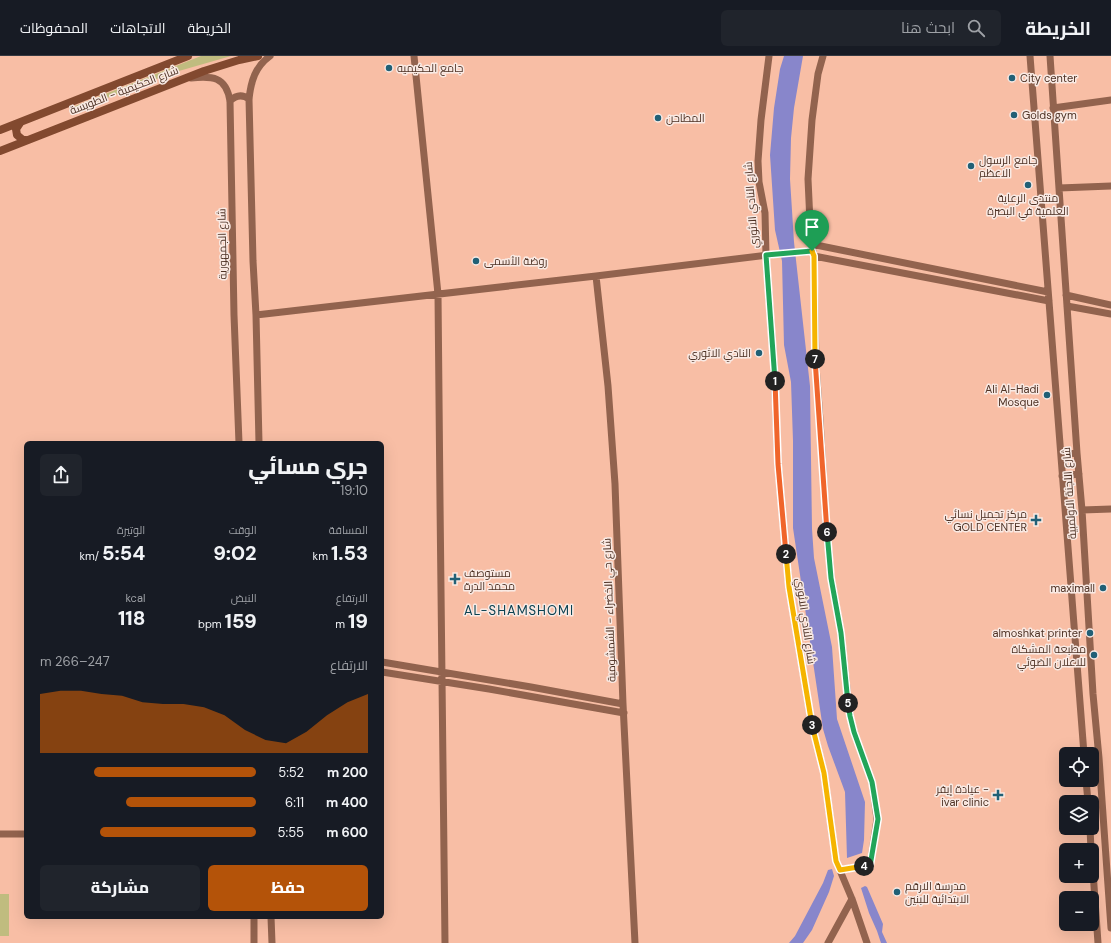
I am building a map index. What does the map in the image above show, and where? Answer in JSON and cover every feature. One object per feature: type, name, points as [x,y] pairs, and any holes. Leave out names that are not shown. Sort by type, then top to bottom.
[{"type":"main road","name":"شارع الحكيمية - الطويسة","points":[[0,130],[188,56]]},
{"type":"main road","name":"شارع الحكيمية - الطويسة","points":[[0,151],[221,65],[258,56]]},
{"type":"main road","points":[[20,123],[16,132],[20,138],[26,140]]},
{"type":"street","points":[[259,441],[249,99],[253,76],[270,56]]},
{"type":"street","points":[[414,56],[438,294],[445,943]]},
{"type":"street","name":"شارع النادي الاثوري","points":[[769,56],[760,120],[758,161],[759,182],[765,213],[778,464],[789,587],[811,720],[824,773],[835,856],[852,899],[866,943]]},
{"type":"street","points":[[822,56],[812,120],[808,179],[816,366],[826,521],[831,578],[841,633],[850,716],[854,732],[872,782],[878,819],[870,866],[840,870]]},
{"type":"street","name":"شارع اللجنة الاولمبية","points":[[1030,56],[1083,747]]},
{"type":"street","name":"شارع اللجنة الاولمبية","points":[[1050,56],[1082,510],[1093,694],[1111,928]]},
{"type":"street","name":"شارع الجمهورية","points":[[186,78],[207,76],[214,78],[226,87],[229,94],[234,315],[239,441]]},
{"type":"street","points":[[230,101],[236,96],[246,97],[249,99]]},
{"type":"street","points":[[1053,108],[1111,100]]},
{"type":"street","points":[[1059,188],[1111,186]]},
{"type":"street","points":[[256,315],[812,250],[975,277],[1048,292]]},
{"type":"street","points":[[812,250],[974,287],[1049,301]]},
{"type":"street","name":"شارع حي الخضراء - الشمشومية","points":[[596,276],[612,432],[617,521],[623,704],[635,943]]},
{"type":"street","points":[[974,287],[975,277]]},
{"type":"street","points":[[1066,295],[1111,304]]},
{"type":"street","points":[[1067,306],[1111,314]]},
{"type":"street","points":[[1061,455],[1077,453]]},
{"type":"street","points":[[1062,476],[1079,474]]},
{"type":"street","points":[[1082,510],[1111,508]]},
{"type":"street","points":[[384,662],[623,704]]},
{"type":"street","points":[[384,672],[624,713]]},
{"type":"street","points":[[0,834],[24,834]]},
{"type":"street","points":[[1094,883],[1098,943]]},
{"type":"street","points":[[828,943],[852,899]]},
{"type":"street","points":[[254,919],[254,943]]},
{"type":"street","points":[[271,919],[272,943]]},
{"type":"shaded area","points":[[201,56],[231,56],[172,73],[71,112],[69,110],[70,108]]},
{"type":"shaded area","points":[[784,56],[803,56],[794,108],[791,138],[790,179],[794,242],[810,386],[812,529],[814,558],[832,647],[837,719],[865,802],[864,840],[862,853],[847,858],[845,792],[823,729],[793,528],[791,382],[784,345],[782,261],[775,230],[770,155],[774,108],[780,69]]},
{"type":"shaded area","points":[[832,869],[834,876],[829,892],[812,930],[803,943],[789,943],[795,936],[823,883],[828,870]]},
{"type":"shaded area","points":[[865,886],[867,887],[883,924],[882,932],[887,943],[881,943],[869,913],[861,888]]},
{"type":"shaded area","points":[[0,894],[9,894],[9,936],[0,936]]},
{"type":"place","name":"جامع الحكيميه","points":[[389,68]]},
{"type":"place","name":"City center","points":[[1012,78]]},
{"type":"place","name":"Golds gym","points":[[1014,115]]},
{"type":"place","name":"المطاحن","points":[[658,118]]},
{"type":"place","name":"جامع الرسول الاعظم","points":[[971,166]]},
{"type":"place","name":"منتدى الرعاية العلمية في البصرة","points":[[1028,185]]},
{"type":"place","name":"روضة الأسمى","points":[[476,261]]},
{"type":"place","name":"النادي الاثوري","points":[[759,353]]},
{"type":"place","name":"Ali Al-Hadi Mosque","points":[[1047,395]]},
{"type":"place","name":"مركز تجميل نسائي GOLD CENTER","points":[[1036,520]]},
{"type":"place","name":"مستوصف محمد الدرة","points":[[455,579]]},
{"type":"place","name":"maximall","points":[[1103,588]]},
{"type":"place","name":"almoshkat printer","points":[[1090,633]]},
{"type":"place","name":"مطبعة المشكاة للاعلان الضوئي","points":[[1094,655]]},
{"type":"place","name":"عيادة إيفر - ivar clinic","points":[[998,795]]},
{"type":"place","name":"مدرسة الارقم الابتدائية للبنين","points":[[897,892]]},
{"type":"district","name":"AL-SHAMSHOMI","points":[[519,610]]},
{"type":"route","points":[[812,251],[814,256],[816,366],[831,578],[841,633],[850,716],[854,732],[872,782],[878,819],[870,866],[840,870],[835,856],[824,773],[811,720],[789,587],[778,464],[774,366],[766,255],[812,251]]}]
